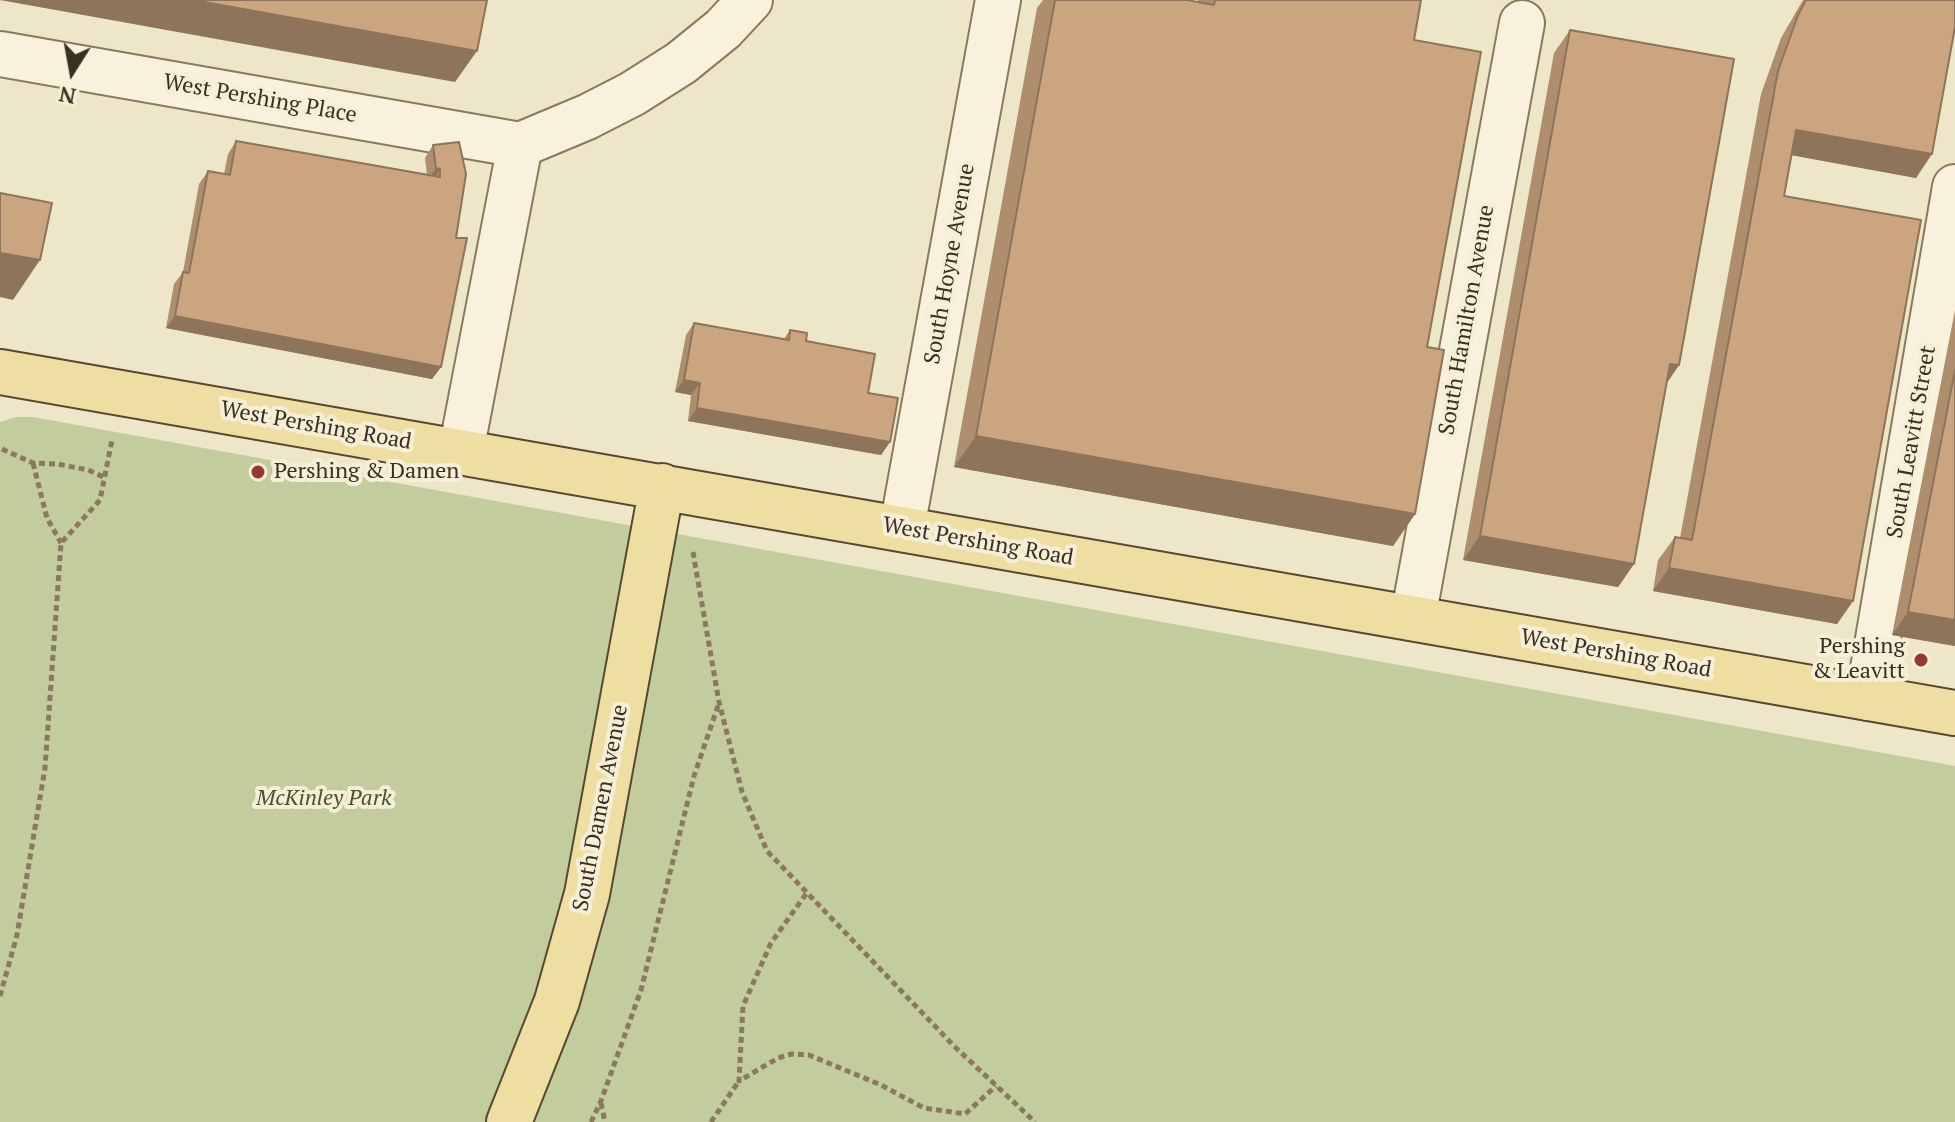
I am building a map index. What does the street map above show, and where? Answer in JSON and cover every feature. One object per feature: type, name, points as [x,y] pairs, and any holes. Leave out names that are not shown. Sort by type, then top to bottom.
[{"type":"main road","name":"West Pershing Road","points":[[0,372],[1955,713]]},
{"type":"main road","name":"South Damen Avenue","points":[[509,1122],[557,1001],[587,894],[662,486]]},
{"type":"street","points":[[461,451],[520,145],[632,94],[681,63],[723,29],[750,0]]},
{"type":"street","name":"South Hoyne Avenue","points":[[902,528],[998,0]]},
{"type":"street","name":"South Hamilton Avenue","points":[[1413,618],[1522,23]]},
{"type":"street","name":"West Pershing Place","points":[[0,54],[520,145]]},
{"type":"street","name":"South Leavitt Street","points":[[1868,698],[1955,187]]},
{"type":"path","points":[[61,543],[100,500],[112,440]]},
{"type":"path","points":[[2,449],[33,463],[88,470],[106,478]]},
{"type":"path","points":[[0,996],[17,935],[45,768],[61,543],[47,518],[33,463]]},
{"type":"path","points":[[693,552],[719,702],[742,792],[767,851],[1032,1121]]},
{"type":"path","points":[[591,1122],[641,990],[690,791],[719,702]]},
{"type":"path","points":[[739,1081],[743,1006],[771,943],[806,894]]},
{"type":"path","points":[[711,1122],[739,1081],[778,1058],[792,1054],[809,1055],[881,1085],[924,1108],[965,1114],[996,1086]]},
{"type":"path","points":[[601,1101],[605,1122]]},
{"type":"green space","name":"McKinley Park","points":[[16,417],[33,417],[1955,766],[1955,1122],[0,1122],[0,422]]},
{"type":"building","points":[[193,0],[487,0],[477,51]]},
{"type":"building","points":[[1055,0],[1187,0],[1214,5],[1215,0],[1421,0],[1414,40],[1481,52],[1427,347],[1444,350],[1415,514],[976,436]]},
{"type":"building","points":[[1806,0],[1955,0],[1955,27],[1932,154],[1796,130],[1784,196],[1921,220],[1853,601],[1669,568],[1675,537],[1692,540],[1778,71]]},
{"type":"building","points":[[1570,30],[1734,59],[1679,365],[1670,364],[1634,564],[1480,536]]},
{"type":"building","points":[[236,141],[440,177],[433,145],[459,142],[466,174],[456,238],[467,238],[441,367],[175,316],[183,272],[189,273],[208,171],[230,175]]},
{"type":"building","points":[[0,193],[52,203],[40,260],[0,253]]},
{"type":"building","points":[[694,323],[789,340],[790,330],[807,333],[806,341],[875,354],[868,393],[898,398],[890,442],[697,408],[700,383],[684,380]]},
{"type":"building","points":[[1955,370],[1955,620],[1908,612]]},
{"type":"place","name":"Pershing & Damen","points":[[258,472]]},
{"type":"place","name":"Pershing & Leavitt","points":[[1921,660]]}]
